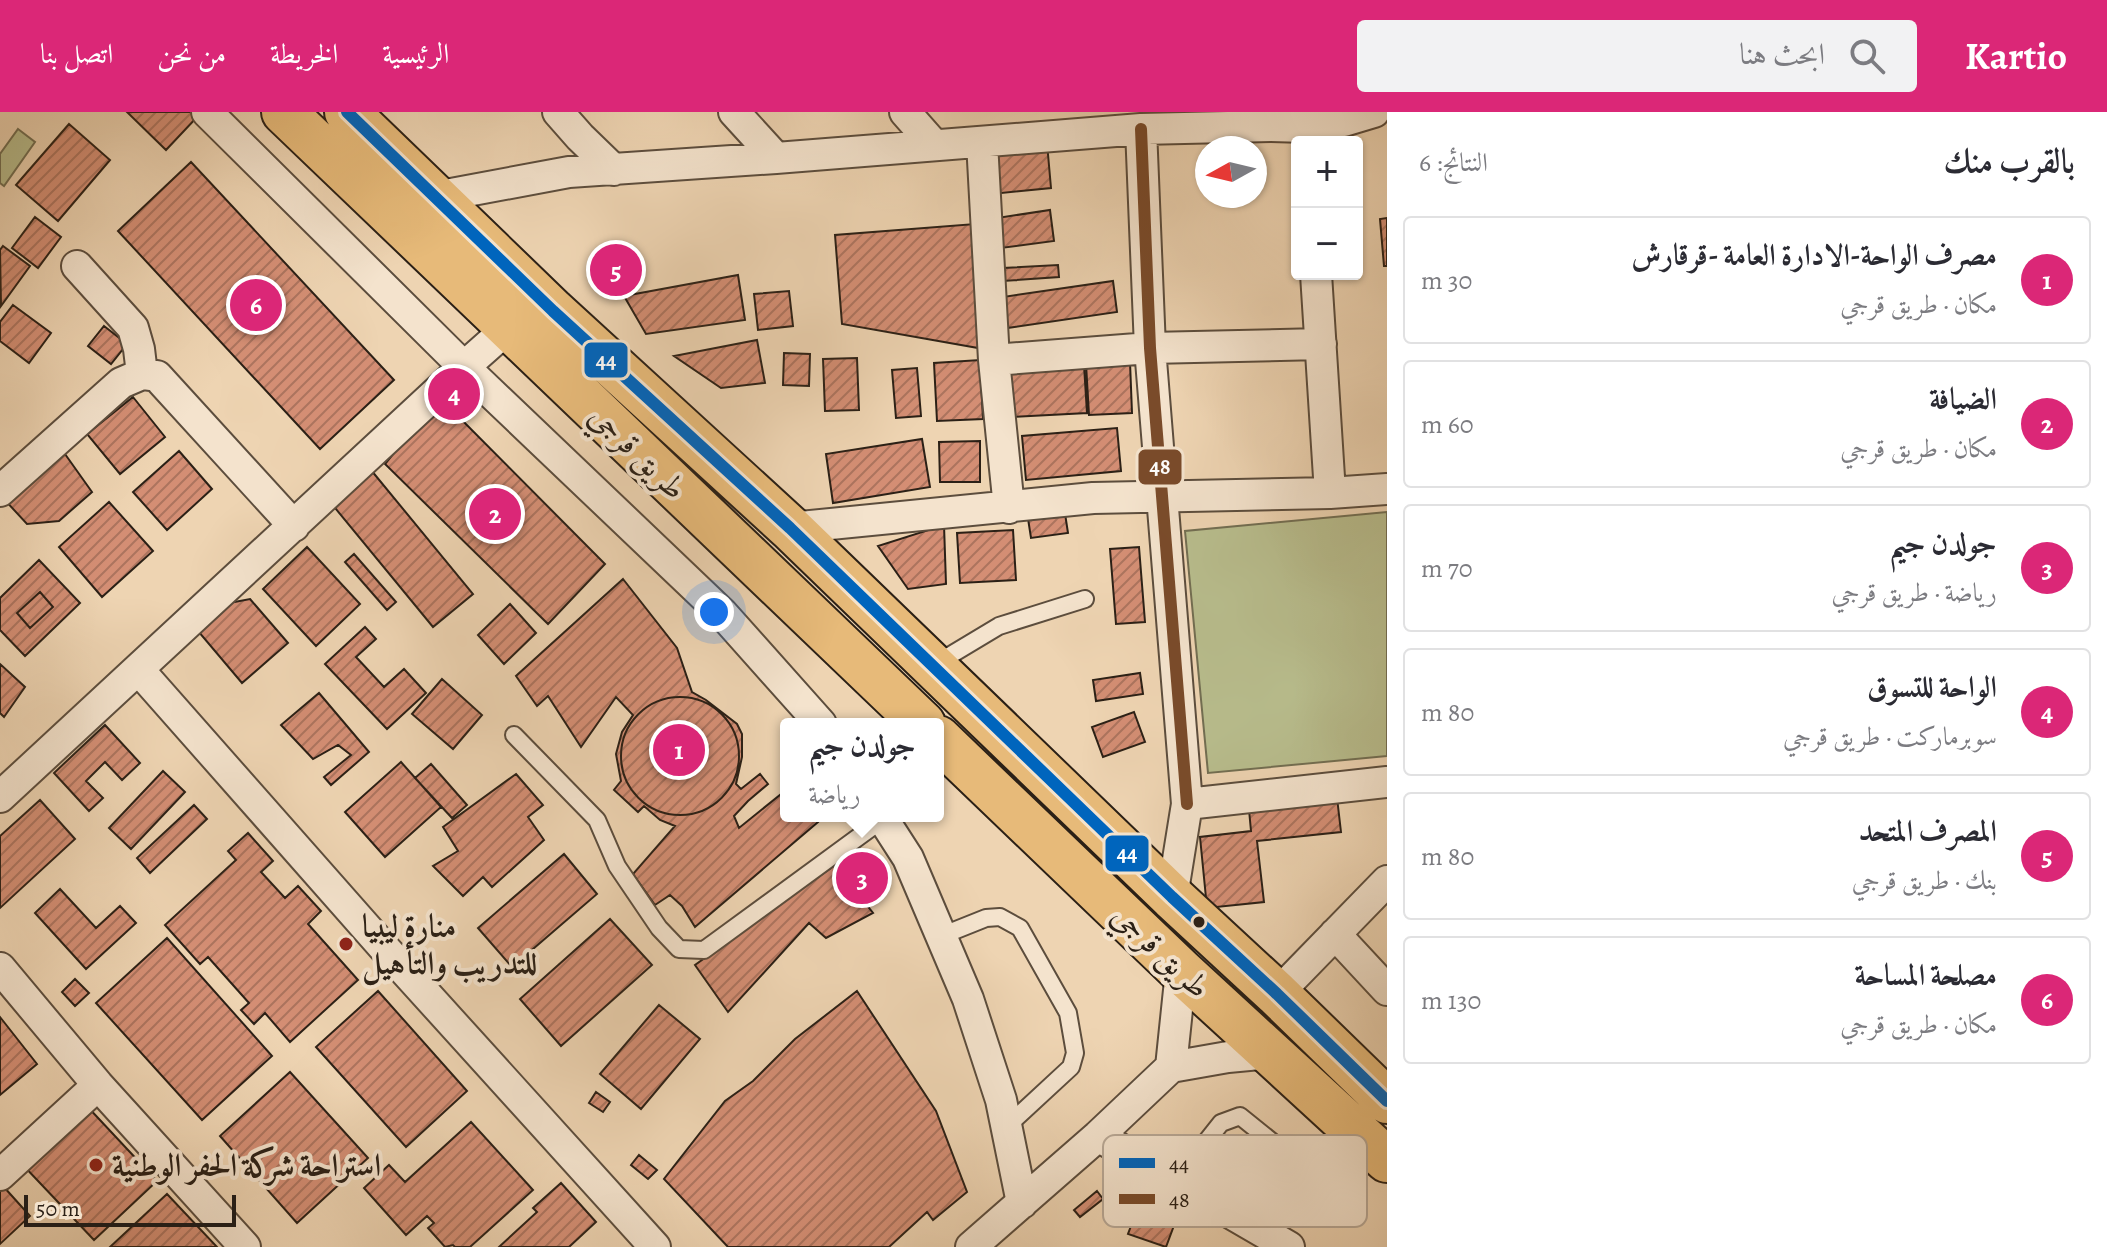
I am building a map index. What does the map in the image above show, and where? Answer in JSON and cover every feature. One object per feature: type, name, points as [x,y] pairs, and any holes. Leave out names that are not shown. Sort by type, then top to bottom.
[{"type":"highway","name":"طريق قرجي","points":[[284,112],[917,718]]},
{"type":"highway","name":"طريق قرجي","points":[[350,113],[553,311],[790,528],[1387,1101]]},
{"type":"highway","name":"طريق قرجي","points":[[944,744],[1181,971],[1360,1135]]},
{"type":"highway","name":"طريق قرجي","points":[[1367,1141],[1387,1160]]},
{"type":"street","points":[[207,112],[464,367],[722,613],[816,718]]},
{"type":"street","points":[[558,112],[614,170]]},
{"type":"street","points":[[734,112],[776,158]]},
{"type":"street","points":[[905,112],[934,145]]},
{"type":"street","points":[[435,197],[569,172],[982,142],[1094,122],[1141,129],[1265,119],[1307,135],[1374,112]]},
{"type":"street","points":[[1141,129],[1150,348],[1187,804],[1172,897]]},
{"type":"street","points":[[569,172],[580,137]]},
{"type":"street","points":[[982,142],[994,360],[1009,508]]},
{"type":"street","points":[[77,266],[133,328],[142,374]]},
{"type":"street","points":[[1316,280],[1330,493]]},
{"type":"street","points":[[0,797],[508,328]]},
{"type":"street","points":[[994,360],[1150,348],[1321,344]]},
{"type":"street","points":[[0,491],[121,383],[142,374],[157,376],[294,526]]},
{"type":"street","points":[[790,528],[1093,498],[1387,489]]},
{"type":"street","points":[[138,669],[386,950],[655,1247]]},
{"type":"street","points":[[1187,804],[1387,782]]},
{"type":"street","points":[[885,822],[908,858],[968,999],[1001,1100],[1022,1203]]},
{"type":"street","points":[[1277,994],[1387,881]]},
{"type":"street","points":[[1335,934],[1387,990]]},
{"type":"street","points":[[0,968],[98,1085],[245,1247]]},
{"type":"street","points":[[1171,1067],[1181,971]]},
{"type":"street","points":[[971,1247],[1098,1136],[1171,1067],[1272,1053]]},
{"type":"street","points":[[0,1175],[98,1085]]},
{"type":"street","points":[[1098,1136],[1103,1139]]},
{"type":"street","points":[[1254,1227],[1289,1247]]},
{"type":"lane","points":[[933,666],[999,626],[1085,599]]},
{"type":"lane","points":[[514,735],[597,820],[617,866],[659,928],[679,949],[704,950],[877,822]]},
{"type":"lane","points":[[941,936],[986,918],[1000,917],[1020,928],[1068,1013],[1075,1053],[1071,1067],[1006,1127]]},
{"type":"lane","points":[[1211,1135],[1221,1123],[1240,1116],[1264,1135]]},
{"type":"green space","points":[[18,129],[35,142],[4,186],[0,183],[0,154]]},
{"type":"green space","points":[[1387,512],[1387,756],[1208,773],[1185,531]]},
{"type":"building","points":[[127,112],[194,112],[198,116],[166,150]]},
{"type":"building","points":[[69,124],[110,160],[58,221],[16,185]]},
{"type":"building","points":[[1047,143],[1051,188],[992,194],[987,149]]},
{"type":"building","points":[[191,162],[394,380],[320,449],[118,231]]},
{"type":"building","points":[[1050,210],[1054,241],[1001,248],[997,218]]},
{"type":"building","points":[[35,217],[61,237],[38,268],[12,248]]},
{"type":"building","points":[[1387,218],[1387,266],[1384,266],[1380,219]]},
{"type":"building","points":[[975,224],[978,348],[842,324],[835,235]]},
{"type":"building","points":[[3,246],[30,266],[1,306],[0,250]]},
{"type":"building","points":[[1058,265],[1059,277],[1003,281],[1003,268]]},
{"type":"building","points":[[738,275],[745,320],[646,334],[624,296]]},
{"type":"building","points":[[1113,281],[1117,312],[1007,328],[1003,297]]},
{"type":"building","points":[[789,291],[793,326],[758,330],[754,294]]},
{"type":"building","points":[[13,305],[51,333],[29,363],[0,341],[0,322]]},
{"type":"building","points":[[104,326],[127,344],[111,364],[88,346]]},
{"type":"building","points":[[757,340],[765,383],[721,388],[674,356]]},
{"type":"building","points":[[784,353],[810,354],[809,386],[783,385]]},
{"type":"building","points":[[857,358],[859,410],[825,411],[823,359]]},
{"type":"building","points":[[980,360],[983,419],[937,421],[934,363]]},
{"type":"building","points":[[1130,362],[1132,413],[1089,415],[1086,364]]},
{"type":"building","points":[[1084,365],[1087,413],[1013,417],[1010,369]]},
{"type":"building","points":[[917,368],[921,416],[896,418],[892,370]]},
{"type":"building","points":[[133,397],[165,437],[120,474],[87,434]]},
{"type":"building","points":[[439,397],[605,564],[548,624],[385,464]]},
{"type":"building","points":[[1117,428],[1121,471],[1026,480],[1022,436]]},
{"type":"building","points":[[922,439],[930,487],[833,503],[826,454]]},
{"type":"building","points":[[980,441],[980,482],[940,482],[939,442]]},
{"type":"building","points":[[60,447],[92,492],[59,521],[27,524],[3,498]]},
{"type":"building","points":[[179,451],[212,489],[167,530],[133,492]]},
{"type":"building","points":[[371,470],[473,594],[433,627],[331,503]]},
{"type":"building","points":[[109,502],[153,551],[102,597],[59,547]]},
{"type":"building","points":[[1064,507],[1068,533],[1031,538],[1027,512]]},
{"type":"building","points":[[944,525],[946,584],[908,589],[878,546]]},
{"type":"building","points":[[1013,530],[1016,580],[960,583],[957,533]]},
{"type":"building","points":[[307,547],[360,604],[316,646],[263,589]]},
{"type":"building","points":[[1139,547],[1145,622],[1116,624],[1110,549]]},
{"type":"building","points":[[354,554],[396,602],[387,610],[345,562]]},
{"type":"building","points":[[39,560],[80,603],[25,656],[0,630],[0,598]]},
{"type":"building","points":[[623,579],[677,648],[692,692],[737,724],[742,734],[742,757],[736,784],[741,789],[760,774],[768,784],[734,816],[739,828],[780,795],[780,822],[818,822],[695,927],[682,906],[670,895],[655,905],[633,874],[675,826],[660,820],[644,806],[638,812],[614,790],[621,781],[616,754],[622,732],[633,715],[616,697],[581,747],[548,696],[537,706],[516,676]]},
{"type":"building","points":[[40,592],[53,607],[30,628],[17,613]]},
{"type":"building","points":[[250,599],[288,643],[242,683],[198,631],[219,605]]},
{"type":"building","points":[[510,604],[536,633],[504,664],[478,635]]},
{"type":"building","points":[[365,627],[376,639],[356,657],[384,687],[404,669],[426,693],[387,729],[325,664]]},
{"type":"building","points":[[0,664],[25,687],[4,717],[0,713]]},
{"type":"building","points":[[1140,673],[1143,694],[1096,701],[1093,680]]},
{"type":"building","points":[[442,679],[482,715],[453,749],[412,714]]},
{"type":"building","points":[[319,693],[369,752],[331,785],[324,777],[351,755],[338,745],[313,759],[281,725]]},
{"type":"building","points":[[680,697],[703,702],[722,714],[734,733],[739,756],[734,779],[722,798],[703,810],[680,815],[657,810],[638,798],[626,779],[621,756],[626,733],[638,714],[657,702]]},
{"type":"building","points":[[1134,712],[1145,742],[1103,757],[1092,727]]},
{"type":"building","points":[[105,725],[140,763],[122,780],[105,762],[86,781],[103,798],[89,811],[54,773]]},
{"type":"building","points":[[401,762],[441,807],[385,857],[345,812]]},
{"type":"building","points":[[431,764],[467,805],[452,818],[415,778]]},
{"type":"building","points":[[163,771],[185,792],[131,849],[109,828]]},
{"type":"building","points":[[516,774],[543,805],[528,817],[544,840],[492,887],[483,877],[463,896],[433,866],[458,851],[443,827]]},
{"type":"building","points":[[1336,789],[1341,832],[1257,841],[1264,902],[1207,908],[1200,837],[1251,831],[1248,799]]},
{"type":"building","points":[[40,800],[75,839],[0,908],[0,836]]},
{"type":"building","points":[[194,805],[207,819],[150,873],[137,858]]},
{"type":"building","points":[[248,833],[273,861],[261,872],[285,898],[298,886],[321,911],[308,924],[358,980],[290,1042],[265,1013],[254,1024],[241,1010],[249,1003],[208,957],[200,964],[165,925],[236,860],[228,851]]},
{"type":"building","points":[[564,854],[597,894],[512,967],[478,928]]},
{"type":"building","points":[[835,865],[873,913],[826,938],[809,923],[728,1012],[695,965]]},
{"type":"building","points":[[60,889],[96,928],[120,906],[136,923],[86,969],[35,913]]},
{"type":"building","points":[[610,919],[652,965],[561,1046],[520,999]]},
{"type":"building","points":[[167,938],[272,1056],[202,1120],[96,1003]]},
{"type":"building","points":[[75,979],[89,993],[75,1006],[62,992]]},
{"type":"building","points":[[378,991],[467,1091],[406,1147],[316,1047]]},
{"type":"building","points":[[857,991],[936,1111],[967,1192],[933,1220],[927,1212],[889,1247],[728,1247],[664,1179],[725,1101],[753,1081],[795,1039]]},
{"type":"building","points":[[659,1005],[700,1039],[641,1109],[600,1074]]},
{"type":"building","points":[[0,1017],[37,1064],[0,1095]]},
{"type":"building","points":[[290,1072],[368,1158],[297,1223],[220,1136]]},
{"type":"building","points":[[596,1092],[610,1102],[603,1112],[589,1103]]},
{"type":"building","points":[[85,1104],[157,1181],[94,1240],[21,1163]]},
{"type":"building","points":[[471,1122],[533,1190],[470,1247],[445,1247],[428,1228],[434,1223],[427,1216],[406,1235],[364,1188],[389,1165],[405,1182]]},
{"type":"building","points":[[639,1155],[657,1170],[648,1179],[631,1165]]},
{"type":"building","points":[[561,1183],[596,1222],[569,1247],[499,1247],[537,1212],[533,1208]]},
{"type":"building","points":[[3,1186],[30,1216],[0,1244],[0,1189]]},
{"type":"building","points":[[1097,1191],[1103,1199],[1080,1217],[1074,1210]]},
{"type":"building","points":[[167,1194],[217,1247],[110,1247]]},
{"type":"building","points":[[1131,1227],[1173,1227],[1166,1247],[1128,1234]]},
{"type":"transit line","name":"44","points":[[347,112],[553,311],[790,528],[1387,1101]]},
{"type":"transit line","name":"48","points":[[1141,129],[1150,348],[1187,804]]},
{"type":"place","name":"المصرف المتحد","points":[[616,270]]},
{"type":"place","name":"مصلحة المساحة","points":[[256,305]]},
{"type":"place","name":"الواحة للتسوق","points":[[454,394]]},
{"type":"place","name":"الضيافة","points":[[495,514]]},
{"type":"place","name":"مصرف الواحة-الادارة العامة -قرقارش","points":[[679,750]]},
{"type":"place","name":"جولدن جيم","points":[[862,878]]},
{"type":"place","name":"منارة ليبيا للتدريب والتأهيل","points":[[346,944]]},
{"type":"place","name":"استراحة شركة الحفر الوطنية","points":[[96,1165]]}]
